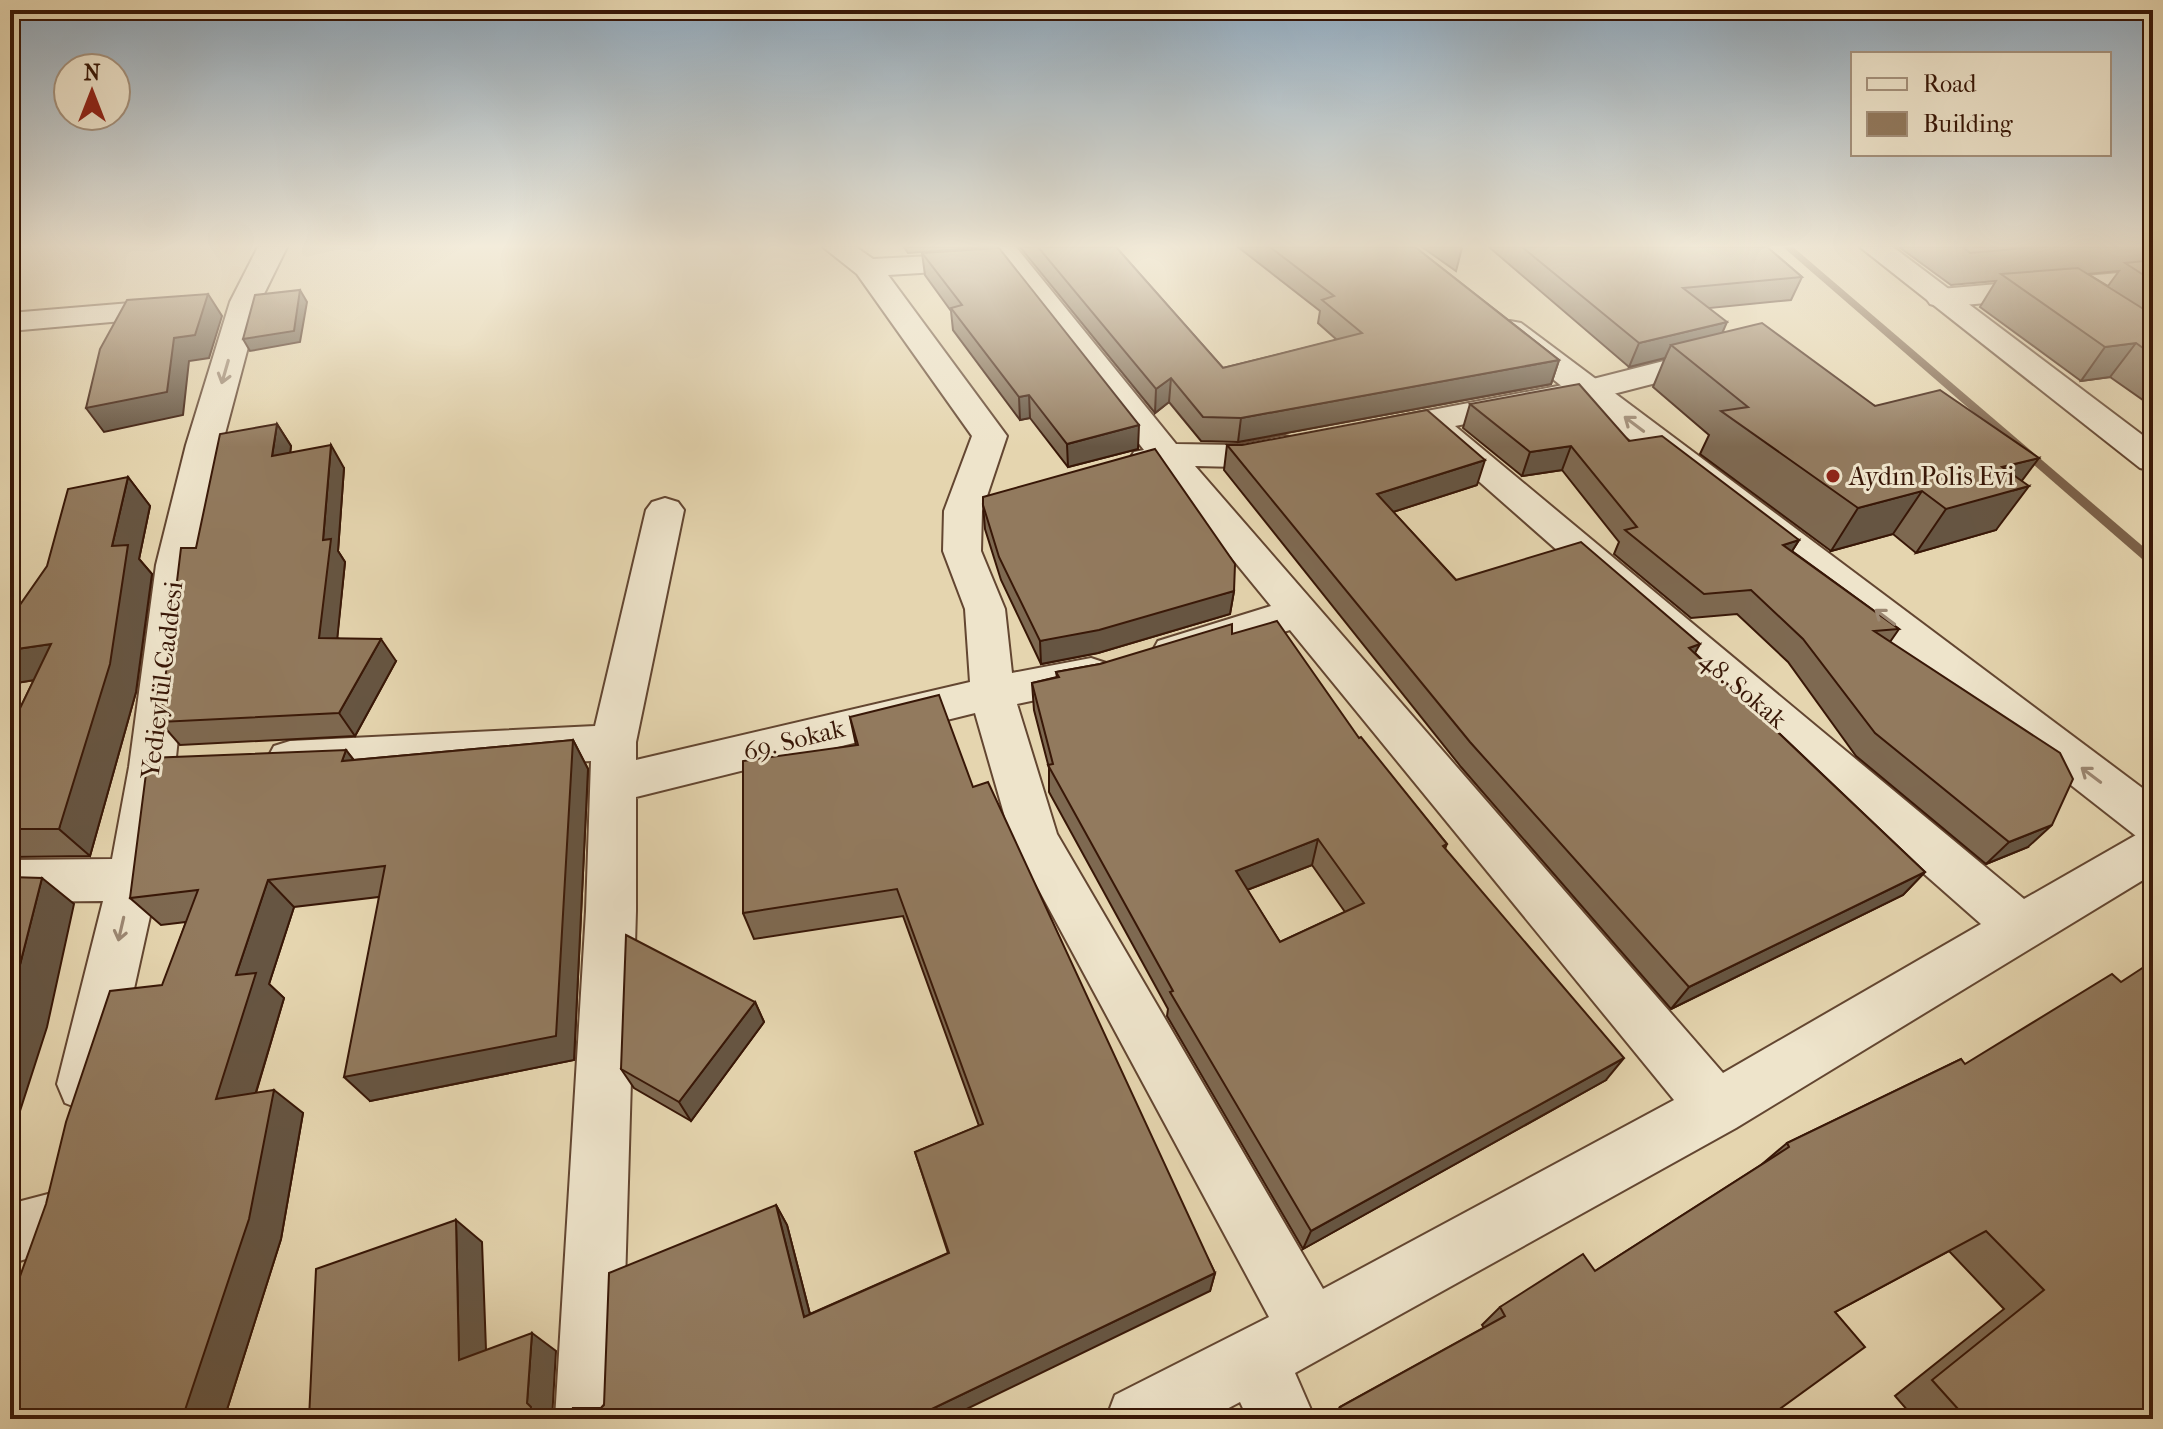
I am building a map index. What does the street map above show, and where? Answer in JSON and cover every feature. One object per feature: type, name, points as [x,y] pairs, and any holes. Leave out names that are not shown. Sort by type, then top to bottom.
[{"type":"street","points":[[10,322],[108,314]]},
{"type":"street","name":"Yedieylül Caddesi","points":[[77,1119],[133,880],[152,767],[176,565],[204,445],[242,314]]},
{"type":"street","points":[[895,314],[990,436],[963,511],[962,551],[985,609],[992,693],[1035,838],[1311,1330]]},
{"type":"street","points":[[1053,314],[1166,455],[1716,1108]]},
{"type":"street","points":[[1488,314],[2153,822]]},
{"type":"street","points":[[1962,314],[2153,460]]},
{"type":"street","points":[[1108,471],[1166,455],[1238,456],[1590,390],[1747,351]]},
{"type":"street","name":"48. Sokak","points":[[1428,420],[2021,927]]},
{"type":"street","points":[[963,511],[1007,499]]},
{"type":"street","points":[[588,1419],[614,763],[665,510]]},
{"type":"street","name":"69. Sokak","points":[[248,761],[614,763],[992,693],[1134,663],[1299,612]]},
{"type":"street","points":[[152,767],[200,764]]},
{"type":"street","points":[[1139,1419],[1311,1330],[1716,1108],[2153,849]]},
{"type":"street","points":[[10,881],[133,880]]},
{"type":"street","points":[[1254,1360],[1282,1419]]},
{"type":"building","points":[[119,314],[202,314],[195,335],[174,338],[167,392],[86,408],[100,349]]},
{"type":"building","points":[[250,314],[297,314],[294,331],[243,339]]},
{"type":"building","points":[[955,314],[1051,314],[1139,425],[1067,444],[1029,395],[1019,397]]},
{"type":"building","points":[[1093,314],[1175,314],[1223,368],[1362,333],[1339,314],[1500,314],[1559,360],[1241,418],[1203,417],[1171,378],[1156,389]]},
{"type":"building","points":[[1603,314],[1716,314],[1727,322],[1639,343]]},
{"type":"building","points":[[2058,314],[2153,315],[2153,355],[2136,343],[2105,347]]},
{"type":"building","points":[[1762,323],[1875,406],[1940,390],[2039,458],[2002,467],[2029,486],[1946,509],[1922,491],[1858,508],[1721,411],[1748,407],[1671,345]]},
{"type":"building","points":[[1579,384],[1629,441],[1662,436],[1799,540],[1783,545],[1899,629],[1874,631],[2060,753],[2073,779],[2052,825],[2009,842],[1875,733],[1803,639],[1751,590],[1704,594],[1625,530],[1637,527],[1571,446],[1530,452],[1470,404]]},
{"type":"building","points":[[1427,410],[1485,460],[1377,494],[1456,580],[1581,542],[1700,644],[1689,648],[1925,872],[1689,987],[1470,742],[1227,445],[1242,445]]},
{"type":"building","points":[[277,424],[272,456],[331,445],[323,540],[331,539],[319,638],[381,639],[339,713],[160,722],[181,548],[196,548],[220,434]]},
{"type":"building","points":[[1155,449],[1235,564],[1234,591],[1099,630],[1040,641],[999,557],[983,497]]},
{"type":"building","points":[[128,477],[112,546],[128,545],[110,664],[59,829],[10,829],[10,729],[51,644],[10,650],[10,610],[17,609],[47,566],[68,489]]},
{"type":"building","points":[[1277,621],[1359,738],[1447,844],[1443,846],[1624,1058],[1311,1231],[1170,992],[1173,991],[1048,765],[1053,764],[1032,683],[1059,677],[1056,672],[1100,664],[1232,624],[1232,634]],"holes":[[[1318,839],[1364,903],[1280,942],[1236,871]]]},
{"type":"building","points":[[939,695],[973,787],[988,782],[1215,1273],[911,1419],[574,1419],[573,1408],[601,1408],[604,1405],[609,1273],[776,1205],[804,1317],[949,1253],[915,1152],[983,1124],[897,889],[743,913],[743,761],[858,745],[850,717]]},
{"type":"building","points":[[573,740],[556,1036],[344,1077],[385,866],[268,880],[236,975],[256,973],[216,1099],[274,1090],[249,1219],[182,1419],[10,1419],[10,1309],[46,1204],[66,1122],[110,991],[162,985],[198,890],[130,898],[148,758],[346,750],[342,761]]},
{"type":"building","points":[[10,877],[42,878],[10,1004]]},
{"type":"building","points":[[626,935],[755,1002],[679,1102],[621,1069]]},
{"type":"building","points":[[2153,961],[2153,1419],[1967,1419],[1932,1380],[2044,1290],[1986,1231],[1835,1312],[1865,1347],[1766,1419],[1346,1419],[1340,1407],[1505,1316],[1500,1307],[1583,1254],[1595,1271],[1789,1147],[1787,1143],[1961,1059],[1965,1064],[2112,974],[2121,982]]},
{"type":"building","points":[[456,1220],[459,1360],[532,1333],[527,1403],[531,1407],[530,1419],[309,1419],[316,1269]]},
{"type":"waterway","points":[[1864,314],[2153,562]]},
{"type":"place","name":"Aydın Polis Evi","points":[[1833,476]]}]
